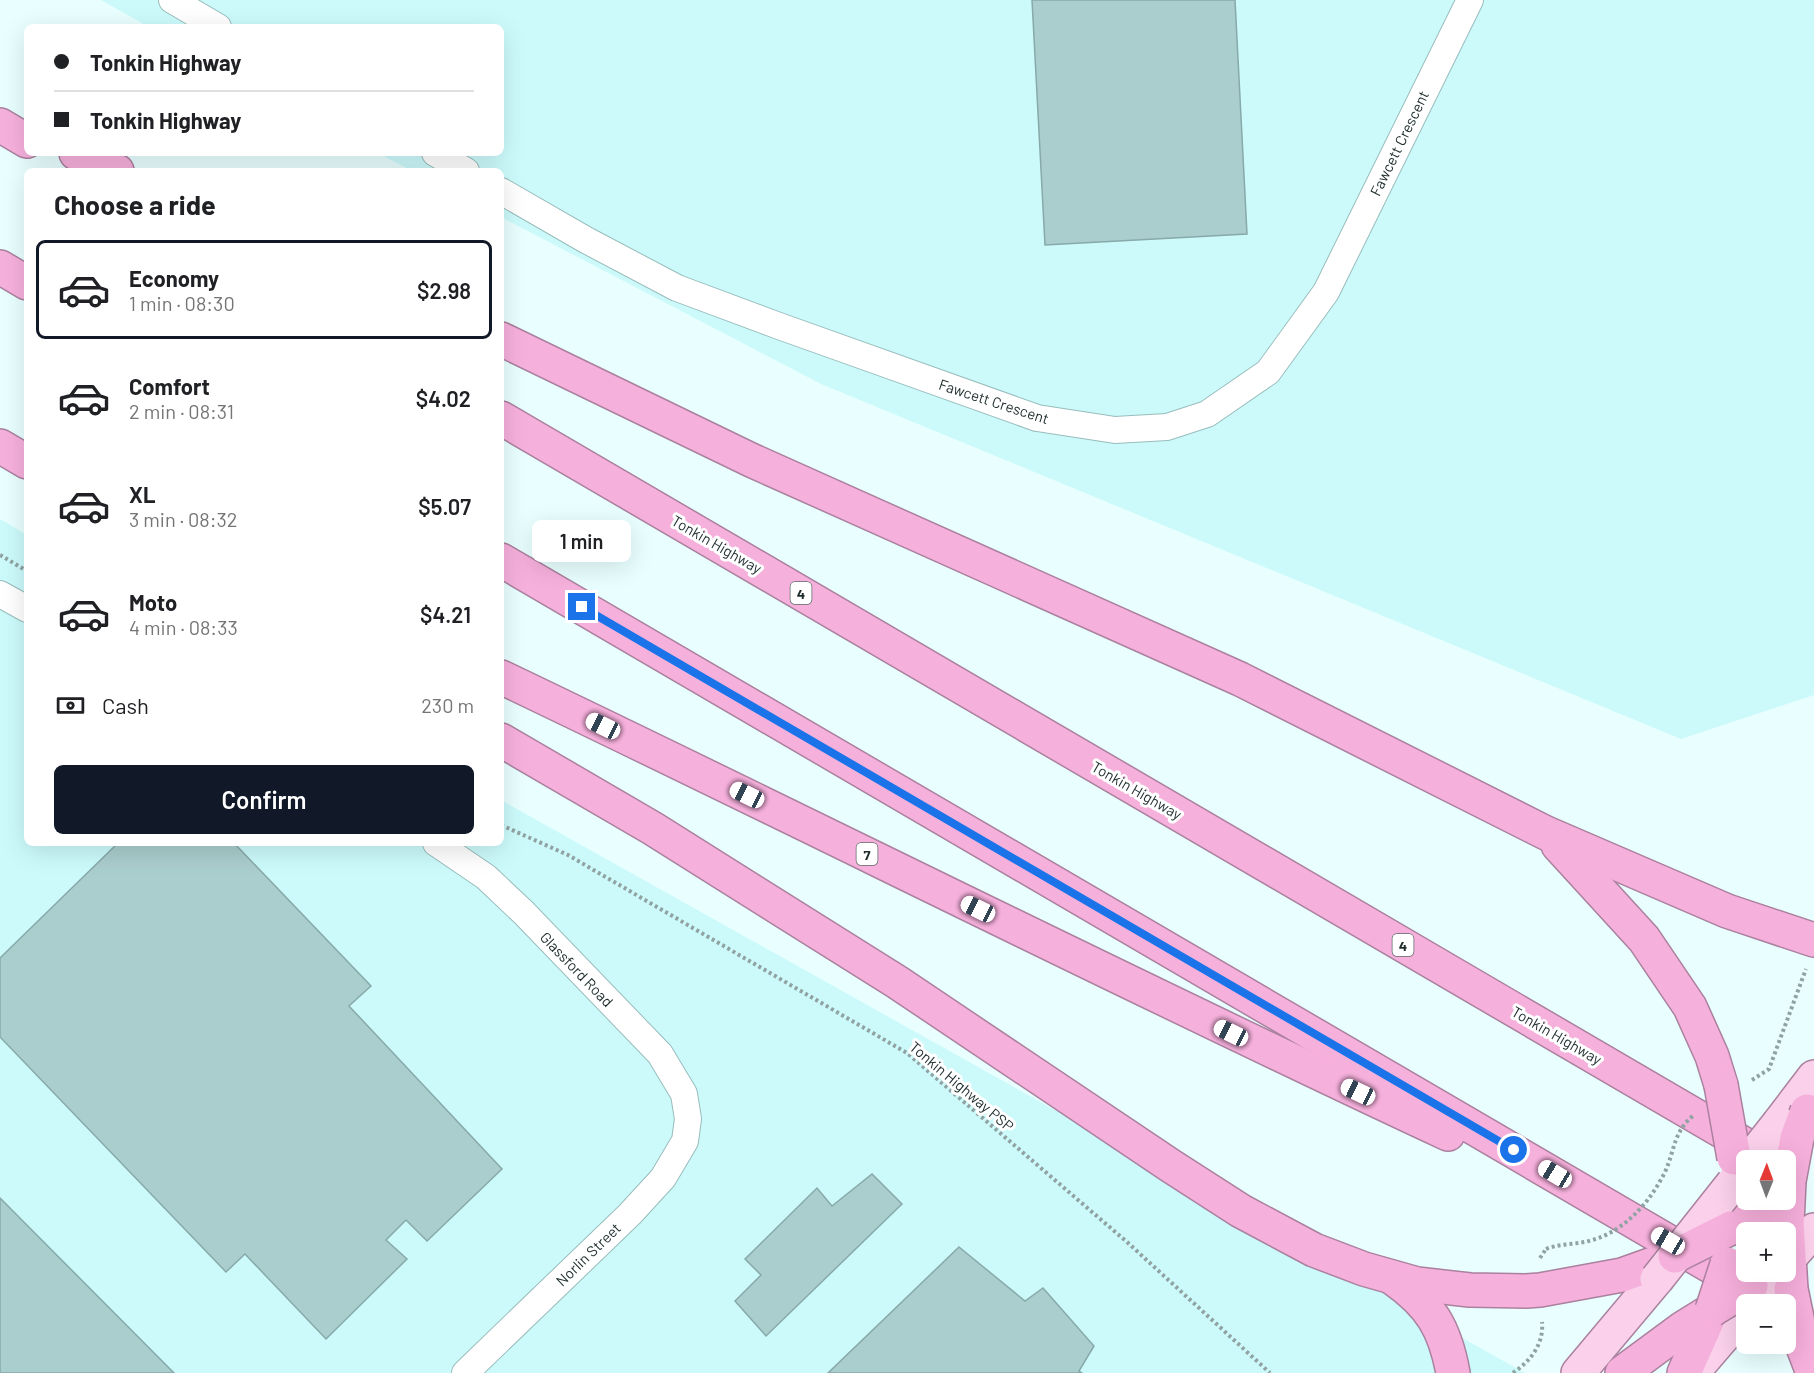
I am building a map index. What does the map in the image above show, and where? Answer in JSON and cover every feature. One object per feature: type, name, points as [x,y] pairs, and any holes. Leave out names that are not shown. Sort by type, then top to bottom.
[{"type":"highway","points":[[0,120],[24,131]]},
{"type":"highway","points":[[0,125],[24,139]]},
{"type":"highway","points":[[53,156],[74,168]]},
{"type":"highway","points":[[83,156],[110,168]]},
{"type":"highway","points":[[0,267],[24,281]]},
{"type":"highway","points":[[504,340],[751,460],[1240,679],[1546,833],[1727,911],[1811,952]]},
{"type":"highway","name":"Tonkin Highway","points":[[504,420],[1736,1152]]},
{"type":"highway","points":[[0,444],[24,453]]},
{"type":"highway","points":[[0,444],[24,460]]},
{"type":"highway","points":[[504,562],[1632,1220],[1736,1254]]},
{"type":"highway","name":"7","points":[[504,679],[768,805],[1231,1033],[1632,1220]]},
{"type":"highway","points":[[504,742],[652,828],[878,970],[1241,1211],[1314,1250],[1364,1269],[1417,1284],[1470,1290],[1540,1290],[1622,1275],[1675,1256],[1731,1228],[1753,1210]]},
{"type":"highway","points":[[1546,833],[1644,939],[1690,1007],[1712,1056],[1721,1085],[1736,1161]]},
{"type":"highway","points":[[1794,1150],[1805,1102]]},
{"type":"highway","points":[[1796,1177],[1814,1167]]},
{"type":"highway","points":[[1684,1373],[1703,1331],[1727,1264],[1736,1204]]},
{"type":"highway","points":[[1391,1276],[1416,1294],[1433,1315],[1449,1350],[1453,1373]]},
{"type":"highway","points":[[1622,1373],[1703,1331],[1751,1286],[1760,1282]]},
{"type":"highway","points":[[1788,1282],[1803,1347],[1813,1373]]},
{"type":"highway","points":[[1796,1316],[1814,1327]]},
{"type":"main road","points":[[1761,1150],[1805,1102],[1814,1077]]},
{"type":"main road","points":[[1578,1373],[1736,1179]]},
{"type":"main road","points":[[1796,1256],[1814,1230]]},
{"type":"main road","points":[[1762,1294],[1774,1282]]},
{"type":"main road","points":[[1692,1373],[1703,1331],[1736,1315]]},
{"type":"street","points":[[172,0],[213,24]]},
{"type":"street","name":"Fawcett Crescent","points":[[504,193],[586,240],[677,288],[1037,418],[1115,430],[1167,427],[1208,414],[1268,372],[1320,301],[1332,282],[1470,0]]},
{"type":"street","points":[[440,156],[461,168]]},
{"type":"street","points":[[0,594],[24,607]]},
{"type":"street","name":"Glassford Road","points":[[440,846],[486,877],[524,913],[660,1054],[684,1094],[688,1119]]},
{"type":"street","name":"Norlin Street","points":[[465,1373],[630,1214],[663,1178],[685,1141],[688,1119]]},
{"type":"path","points":[[0,555],[24,569]]},
{"type":"path","name":"Tonkin Highway PSP","points":[[504,826],[568,855],[907,1053],[1127,1242],[1270,1373]]},
{"type":"path","points":[[1753,1080],[1769,1070],[1811,952]]},
{"type":"path","points":[[1539,1260],[1546,1249],[1592,1240],[1626,1223],[1641,1209],[1666,1171],[1678,1133],[1687,1120],[1700,1110]]},
{"type":"path","points":[[1513,1373],[1536,1351],[1543,1328]]},
{"type":"shaded area","points":[[101,0],[1814,0],[1814,695],[1681,739],[821,384],[504,219],[504,168],[406,168],[384,156],[504,156],[504,24],[144,24]]},
{"type":"shaded area","points":[[0,519],[24,533],[24,846],[504,846],[504,802],[1525,1373],[0,1373]]},
{"type":"building","points":[[1032,0],[1235,0],[1247,234],[1045,245]]},
{"type":"building","points":[[115,846],[237,846],[371,986],[349,1006],[502,1169],[427,1241],[406,1220],[386,1240],[407,1259],[326,1339],[245,1254],[226,1272],[0,1037],[0,958]]},
{"type":"building","points":[[872,1174],[902,1204],[766,1336],[735,1301],[761,1275],[745,1259],[817,1188],[832,1206]]},
{"type":"building","points":[[0,1198],[174,1373],[0,1373]]},
{"type":"building","points":[[959,1247],[1025,1301],[1043,1288],[1094,1346],[1079,1371],[1082,1373],[828,1373]]},
{"type":"route","points":[[582,607],[1514,1150]]}]
